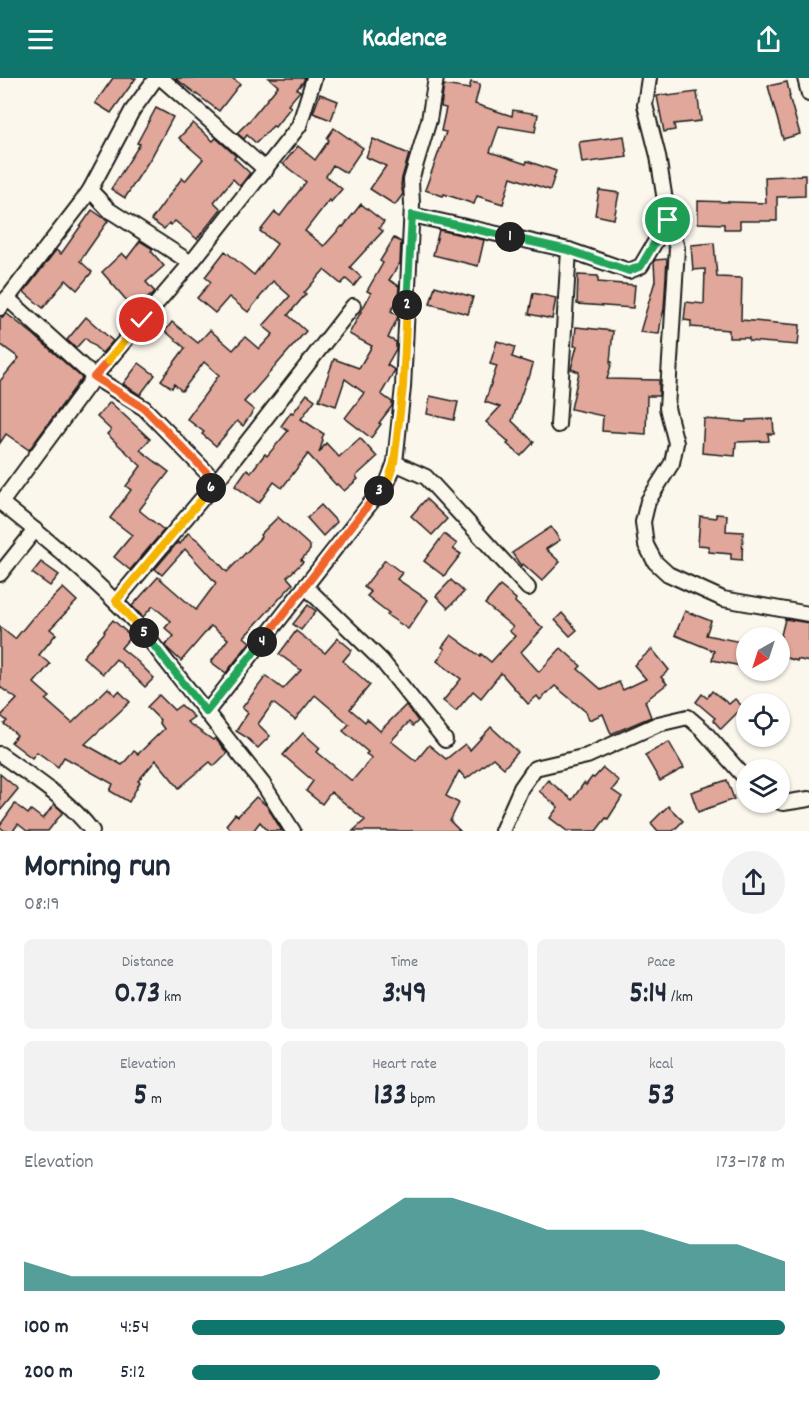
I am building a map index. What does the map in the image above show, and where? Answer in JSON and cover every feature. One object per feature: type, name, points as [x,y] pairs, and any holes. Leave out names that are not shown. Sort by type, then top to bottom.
[{"type":"street","points":[[156,78],[132,111],[90,190],[3,303],[94,377],[144,408],[216,482]]},
{"type":"street","points":[[161,78],[266,170]]},
{"type":"street","points":[[294,831],[263,784],[137,624],[116,601],[0,502],[94,377],[191,263],[299,126],[314,78]]},
{"type":"street","points":[[206,712],[388,481],[394,463],[403,387],[412,215],[411,180],[429,120],[436,78]]},
{"type":"street","points":[[648,78],[645,105],[658,156],[668,220],[677,248],[667,408],[676,443],[672,463],[648,501],[643,522],[646,545],[655,561],[668,574],[723,599],[809,614]]},
{"type":"street","points":[[805,78],[809,94]]},
{"type":"street","points":[[90,190],[109,210],[191,263]]},
{"type":"street","points":[[412,215],[568,250],[629,271],[641,266],[668,220]]},
{"type":"street","points":[[558,425],[568,250]]},
{"type":"street","points":[[116,601],[216,482],[353,306]]},
{"type":"street","points":[[394,463],[426,477],[528,588]]},
{"type":"street","points":[[0,574],[35,530]]},
{"type":"street","points":[[305,586],[382,661],[445,740]]},
{"type":"street","points":[[502,831],[522,788],[535,768],[587,756],[658,724],[688,717],[702,729],[736,768]]},
{"type":"street","points":[[0,754],[58,796],[92,831]]},
{"type":"street","points":[[790,802],[809,799]]},
{"type":"building","points":[[113,78],[136,78],[111,113],[95,103]]},
{"type":"building","points":[[175,78],[232,78],[240,84],[219,111]]},
{"type":"building","points":[[269,78],[305,78],[297,89],[300,91],[288,105],[291,107],[275,127],[273,126],[256,143],[247,135],[244,139],[237,133],[278,86]]},
{"type":"building","points":[[471,82],[480,84],[475,104],[512,116],[513,110],[538,114],[535,132],[499,126],[490,152],[556,171],[550,190],[511,177],[503,204],[477,196],[474,204],[425,190],[446,132],[441,131],[446,108],[441,107],[444,85],[469,89]]},
{"type":"building","points":[[787,82],[800,134],[783,139],[768,86]]},
{"type":"building","points":[[697,92],[701,121],[674,124],[675,130],[664,132],[657,96]]},
{"type":"building","points":[[320,94],[338,101],[331,120],[313,113]]},
{"type":"building","points":[[156,108],[173,117],[152,156],[125,198],[111,189],[140,144],[137,143]]},
{"type":"building","points":[[193,123],[213,141],[216,138],[236,156],[234,158],[250,173],[240,186],[233,179],[214,202],[221,209],[197,239],[175,221],[171,225],[169,223],[164,229],[151,220],[182,178],[185,181],[203,159],[179,138]]},
{"type":"building","points":[[334,128],[363,148],[346,173],[333,165],[326,176],[342,189],[331,202],[329,200],[305,231],[324,246],[361,204],[384,222],[379,228],[383,231],[350,267],[361,277],[354,286],[346,279],[341,284],[324,270],[304,293],[306,294],[288,315],[306,331],[244,402],[254,410],[243,426],[237,421],[216,446],[202,434],[204,432],[187,419],[219,375],[204,362],[182,391],[174,384],[172,388],[161,380],[185,348],[165,331],[172,322],[198,343],[210,330],[233,350],[245,337],[259,349],[273,334],[263,326],[290,296],[273,281],[248,312],[229,297],[215,313],[197,298],[211,282],[205,277],[225,251],[254,275],[277,244],[260,231],[275,212],[280,216],[306,182],[283,164],[298,146],[315,160],[329,140],[327,138]]},
{"type":"building","points":[[624,136],[627,157],[582,163],[579,142]]},
{"type":"building","points":[[373,139],[409,154],[402,178],[403,194],[395,205],[370,189],[386,166],[366,157]]},
{"type":"building","points":[[805,175],[805,196],[777,197],[777,221],[740,221],[740,229],[724,229],[724,224],[698,223],[698,201],[766,203],[765,177]]},
{"type":"building","points":[[599,190],[619,193],[614,219],[595,215]]},
{"type":"building","points":[[92,210],[108,221],[80,261],[92,272],[77,290],[66,280],[43,308],[24,292],[56,250],[61,254]]},
{"type":"building","points":[[439,230],[484,240],[478,266],[433,255]]},
{"type":"building","points":[[394,238],[401,242],[400,263],[389,280],[399,286],[398,299],[391,311],[398,315],[388,338],[396,342],[396,349],[387,365],[395,370],[381,394],[392,402],[392,406],[371,438],[345,418],[364,393],[345,379],[336,406],[319,400],[334,359],[359,368],[372,346],[349,334],[371,293],[367,291],[383,263],[380,261]]},
{"type":"building","points":[[140,241],[153,249],[151,251],[164,266],[146,282],[155,292],[134,309],[102,272],[122,253],[127,258]]},
{"type":"building","points":[[714,243],[717,277],[742,278],[741,320],[800,325],[798,345],[749,341],[749,338],[729,338],[729,330],[691,327],[691,321],[684,320],[686,302],[704,304],[705,269],[693,270],[691,245]]},
{"type":"building","points":[[667,259],[664,309],[659,334],[640,332],[655,281],[654,261]]},
{"type":"building","points":[[578,275],[598,276],[598,282],[635,285],[633,308],[577,304]]},
{"type":"building","points":[[435,286],[473,297],[468,314],[430,304]]},
{"type":"building","points":[[533,293],[556,298],[552,319],[529,314]]},
{"type":"building","points":[[7,314],[82,378],[29,450],[6,434],[0,443],[0,381],[19,358],[0,344],[0,319]]},
{"type":"building","points":[[86,317],[113,341],[102,353],[85,338],[76,348],[67,340]]},
{"type":"building","points":[[576,327],[613,331],[610,362],[612,362],[607,379],[659,380],[659,396],[647,396],[646,434],[602,431],[603,416],[571,409],[579,372],[571,369],[577,346],[574,346]]},
{"type":"building","points":[[497,341],[515,347],[512,357],[533,364],[512,421],[534,442],[521,456],[486,422],[500,407],[485,402],[497,366],[490,364]]},
{"type":"building","points":[[139,363],[155,375],[140,395],[123,384]]},
{"type":"building","points":[[307,394],[315,400],[301,419],[324,434],[319,453],[326,443],[339,457],[360,438],[377,457],[356,476],[358,479],[344,491],[308,454],[282,488],[274,482],[259,503],[235,486],[247,469],[251,472],[288,431],[281,426]]},
{"type":"building","points":[[430,396],[458,402],[454,420],[427,414]]},
{"type":"building","points":[[110,402],[150,439],[140,450],[169,472],[140,509],[164,530],[130,570],[114,557],[132,535],[110,518],[131,490],[126,486],[141,466],[107,434],[111,430],[97,417]]},
{"type":"building","points":[[704,419],[746,422],[746,420],[773,419],[774,434],[768,434],[769,441],[736,442],[735,456],[702,453]]},
{"type":"building","points":[[426,499],[447,519],[432,535],[411,516]]},
{"type":"building","points":[[321,505],[337,522],[323,536],[307,518]]},
{"type":"building","points":[[716,514],[727,515],[726,531],[743,532],[742,560],[731,559],[731,554],[709,552],[709,546],[698,545],[700,516],[716,518]]},
{"type":"building","points":[[278,517],[310,546],[310,550],[301,560],[303,562],[287,577],[293,584],[244,637],[250,642],[226,673],[211,662],[228,639],[211,626],[181,661],[165,646],[174,636],[165,628],[171,621],[153,606],[143,617],[132,606],[158,577],[196,610],[216,583],[185,549],[162,575],[155,569],[188,533],[199,541],[227,572]]},
{"type":"building","points":[[551,527],[560,540],[546,549],[560,562],[542,581],[523,564],[521,566],[512,553]]},
{"type":"building","points":[[444,534],[457,544],[453,549],[461,554],[444,576],[424,561]]},
{"type":"building","points":[[385,560],[402,573],[397,579],[428,600],[408,629],[387,615],[389,613],[367,596],[371,592],[364,587]]},
{"type":"building","points":[[41,562],[59,575],[50,586],[32,573]]},
{"type":"building","points":[[451,580],[464,592],[448,608],[436,596]]},
{"type":"building","points":[[500,586],[516,599],[515,602],[543,628],[521,652],[539,672],[561,648],[581,666],[578,669],[602,690],[619,682],[623,690],[646,679],[634,665],[652,649],[669,670],[661,677],[667,684],[645,701],[651,717],[611,734],[603,714],[589,720],[586,712],[555,686],[540,700],[537,696],[528,704],[501,673],[481,698],[473,691],[456,711],[443,701],[461,679],[437,661],[445,649],[442,647],[451,635],[491,662],[515,636],[509,631],[513,627],[485,604]]},
{"type":"building","points":[[63,588],[77,601],[50,629],[56,634],[39,655],[50,664],[34,683],[50,697],[46,700],[72,723],[108,688],[115,695],[119,691],[130,702],[85,744],[122,765],[134,751],[138,754],[164,729],[160,720],[147,707],[159,695],[174,710],[181,705],[194,717],[187,722],[213,740],[215,738],[227,753],[214,766],[210,762],[179,788],[156,760],[138,781],[140,782],[129,802],[110,791],[113,784],[64,757],[58,767],[37,752],[32,758],[11,742],[17,735],[4,724],[7,721],[1,716],[17,699],[0,687],[0,627],[15,639],[34,616]]},
{"type":"building","points":[[308,605],[316,611],[301,630],[293,624]]},
{"type":"building","points":[[685,611],[711,621],[706,635],[736,641],[736,665],[712,660],[714,651],[675,635]]},
{"type":"building","points":[[562,613],[577,630],[570,636],[555,620]]},
{"type":"building","points":[[785,619],[809,623],[809,662],[790,659],[790,627],[783,627]]},
{"type":"building","points":[[113,620],[131,636],[121,648],[154,678],[145,687],[116,659],[103,674],[83,657]]},
{"type":"building","points":[[296,631],[325,653],[338,638],[352,650],[343,661],[370,685],[350,709],[365,722],[367,719],[380,731],[406,705],[418,721],[413,726],[409,722],[391,741],[416,761],[429,745],[446,759],[465,744],[470,750],[491,727],[518,752],[504,768],[493,758],[466,779],[459,771],[446,796],[459,803],[450,821],[460,831],[353,831],[365,820],[331,792],[322,804],[306,791],[313,781],[283,755],[303,733],[320,748],[317,752],[352,781],[372,758],[343,731],[349,724],[315,695],[295,720],[273,703],[258,724],[270,736],[258,748],[236,731],[248,713],[242,708],[266,676],[283,689],[301,670],[279,654]]},
{"type":"building","points":[[712,691],[729,704],[736,700],[736,714],[721,729],[713,720],[715,718],[696,702],[702,694],[707,698]]},
{"type":"building","points":[[669,742],[684,768],[660,781],[645,755]]},
{"type":"building","points":[[603,768],[619,781],[612,790],[622,797],[608,819],[606,818],[596,831],[567,831],[550,818],[558,807],[539,791],[548,780],[572,800],[584,783],[586,785]]},
{"type":"building","points":[[0,774],[18,789],[0,811]]},
{"type":"building","points":[[727,780],[734,799],[698,812],[691,792]]},
{"type":"building","points":[[256,797],[267,806],[282,831],[268,831],[260,822],[253,831],[233,831],[226,825],[235,814],[238,816]]},
{"type":"building","points":[[15,804],[28,814],[31,810],[43,819],[54,804],[63,812],[48,831],[27,831],[18,824],[13,831],[5,831],[0,825]]},
{"type":"building","points":[[668,806],[683,821],[673,831],[658,831],[651,823]]},
{"type":"route","points":[[142,320],[94,377],[144,408],[216,482],[116,601],[137,624],[206,712],[388,481],[394,463],[403,387],[412,215],[568,250],[629,271],[641,266],[668,220]]}]
